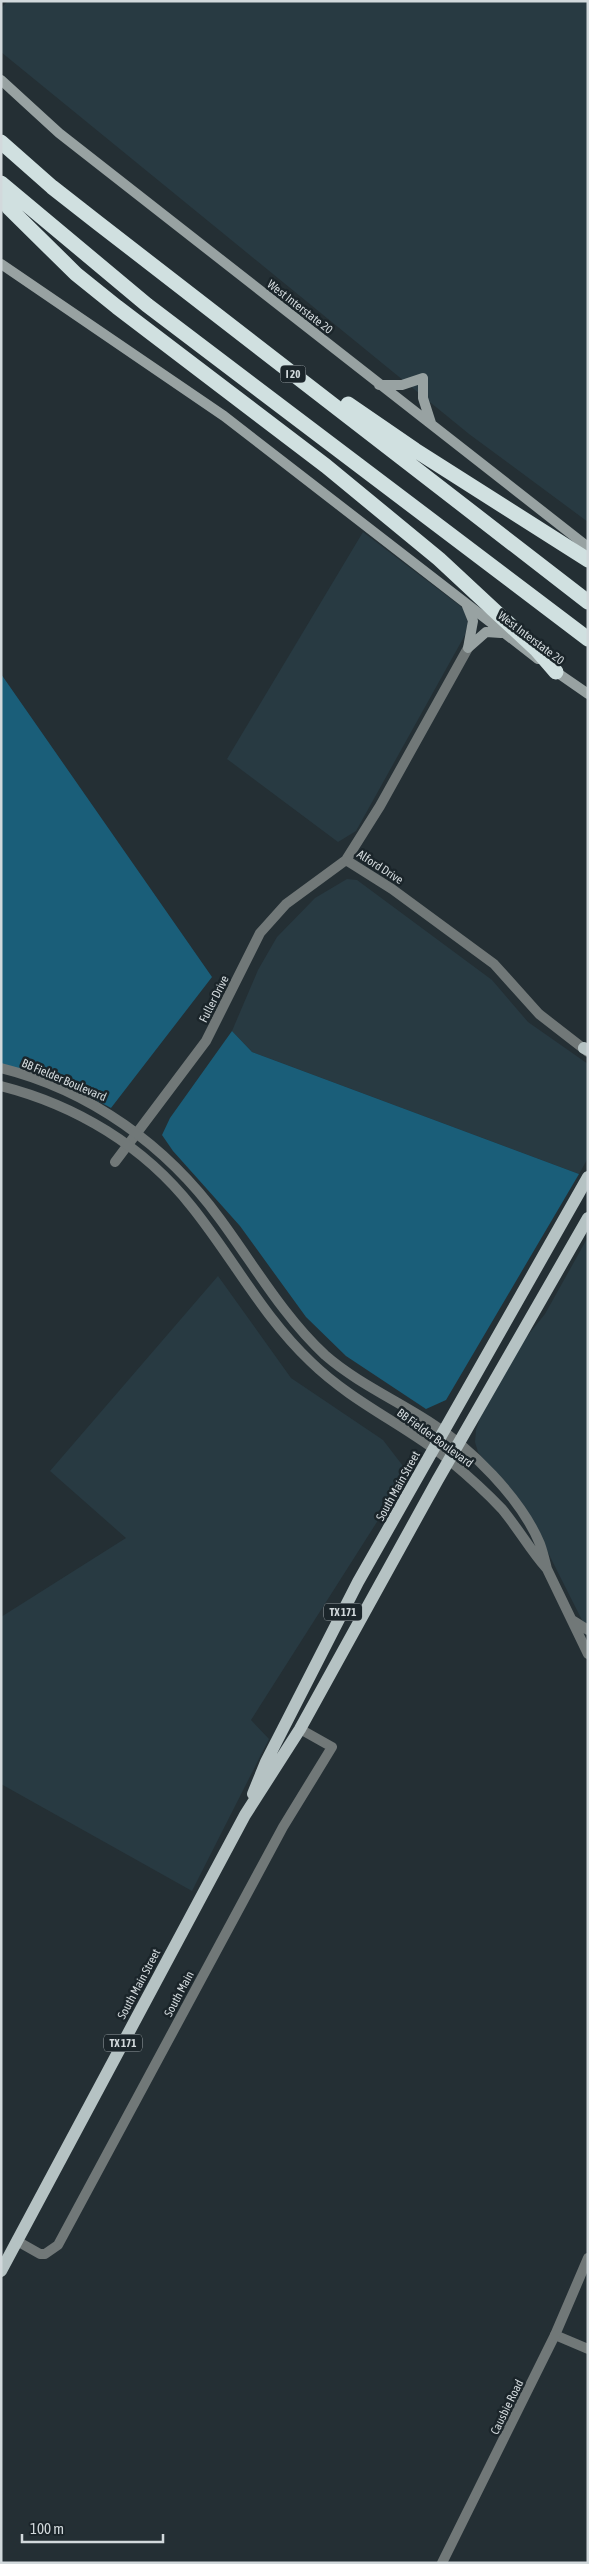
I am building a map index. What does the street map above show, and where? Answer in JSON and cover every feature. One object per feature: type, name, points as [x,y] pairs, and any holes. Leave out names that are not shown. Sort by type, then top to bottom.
[{"type":"highway","name":"I 20","points":[[1,142],[52,187],[588,602]]},
{"type":"highway","points":[[1,183],[147,305],[588,640]]},
{"type":"highway","points":[[1,194],[9,208],[76,274],[387,515],[439,558],[537,650],[556,672]]},
{"type":"highway","points":[[282,366],[305,372],[415,450],[588,560]]},
{"type":"main road","name":"West Interstate 20","points":[[1,80],[59,133],[588,547]]},
{"type":"main road","name":"West Interstate 20","points":[[1,264],[224,416],[502,633],[588,694]]},
{"type":"main road","points":[[379,385],[402,385],[423,378],[422,398],[432,426]]},
{"type":"main road","points":[[466,605],[473,621],[468,648]]},
{"type":"main road","points":[[468,648],[486,632],[502,633]]},
{"type":"main road","name":"South Main Street","points":[[245,1815],[266,1762],[358,1582],[588,1177]]},
{"type":"main road","name":"South Main Street","points":[[1,2271],[245,1815],[300,1729],[458,1444],[588,1218]]},
{"type":"street","name":"Alford Drive","points":[[468,648],[380,806],[346,860],[392,889],[494,964],[539,1014],[586,1050]]},
{"type":"street","name":"Fuller Drive","points":[[115,1162],[206,1041],[260,933],[286,904],[346,860]]},
{"type":"street","name":"BB Fielder Boulevard","points":[[1,1068],[59,1088],[101,1109],[138,1133],[166,1158],[205,1199],[284,1310],[308,1338],[345,1371],[444,1432],[506,1491],[526,1518],[540,1544],[547,1570]]},
{"type":"street","name":"BB Fielder Boulevard","points":[[1,1086],[54,1103],[92,1121],[128,1144],[183,1195],[271,1318],[311,1362],[336,1384],[449,1460],[502,1510],[547,1570]]},
{"type":"street","points":[[547,1570],[588,1654]]},
{"type":"street","points":[[566,1611],[573,1620],[588,1630]]},
{"type":"street","name":"South Main","points":[[17,2241],[40,2254],[51,2252],[58,2245],[283,1827],[332,1747],[300,1729]]},
{"type":"street","name":"Causbie Road","points":[[442,2563],[555,2335],[588,2259]]},
{"type":"street","points":[[555,2335],[588,2349]]},
{"type":"shaded area","points":[[8,1],[588,1],[588,522],[469,434],[1,52],[1,8]]},
{"type":"shaded area","points":[[363,532],[463,608],[468,623],[465,635],[356,831],[338,842],[227,759]]},
{"type":"shaded area","points":[[1,674],[212,977],[111,1108],[73,1088],[1,1064]]},
{"type":"shaded area","points":[[347,879],[357,880],[492,980],[528,1022],[588,1064],[588,1158],[579,1174],[252,1052],[232,1031],[258,970],[277,937],[315,898]]},
{"type":"shaded area","points":[[232,1031],[252,1052],[579,1174],[446,1400],[426,1409],[346,1356],[306,1317],[240,1226],[173,1151],[162,1135],[170,1118]]},
{"type":"shaded area","points":[[588,1237],[588,1632],[525,1507],[478,1452],[475,1442],[480,1418],[524,1340],[545,1314]]},
{"type":"shaded area","points":[[218,1276],[291,1378],[383,1440],[403,1466],[403,1481],[251,1720],[269,1739],[192,1891],[1,1784],[1,1617],[126,1538],[50,1471]]}]
